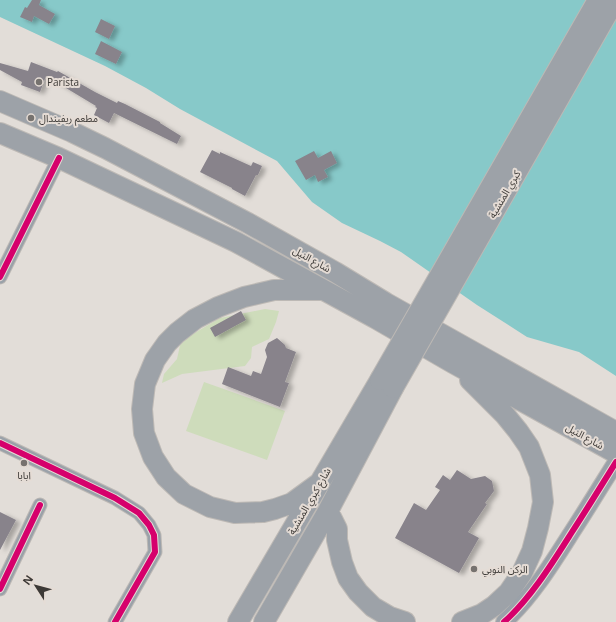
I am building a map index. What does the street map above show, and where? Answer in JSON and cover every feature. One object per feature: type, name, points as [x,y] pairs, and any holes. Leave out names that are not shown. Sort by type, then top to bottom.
[{"type":"main road","name":"كبري المنشية","points":[[386,384],[598,0]]},
{"type":"main road","name":"كبري المنشية","points":[[386,384],[615,0]]},
{"type":"main road","name":"شارع النيل","points":[[0,101],[105,148],[221,209],[616,432]]},
{"type":"main road","name":"شارع النيل","points":[[0,133],[60,158],[236,242],[616,453]]},
{"type":"main road","points":[[318,484],[292,503],[263,512],[235,513],[210,507],[184,494],[166,477],[153,457],[144,433],[142,409],[146,384],[155,360],[167,342],[195,319],[218,307],[244,297],[274,290],[324,290]]},
{"type":"main road","points":[[453,363],[505,415],[529,447],[540,475],[543,502],[532,551],[522,573],[509,592],[494,606],[482,614],[462,622]]},
{"type":"main road","name":"شارع كبري المنشية","points":[[238,622],[318,484],[386,384]]},
{"type":"main road","name":"شارع كبري المنشية","points":[[264,622],[328,511],[386,384]]},
{"type":"main road","points":[[328,511],[337,529],[337,540],[342,562],[348,578],[358,592],[373,607],[390,617],[405,622]]},
{"type":"street","points":[[0,277],[60,158]]},
{"type":"street","points":[[0,443],[115,498],[139,513],[149,525],[154,535],[155,552],[115,622]]},
{"type":"street","points":[[504,622],[513,614],[531,592],[556,558],[616,462]]},
{"type":"street","points":[[0,589],[40,505]]},
{"type":"green space","points":[[265,309],[279,311],[276,322],[269,339],[252,347],[251,358],[245,366],[182,374],[162,383],[164,374],[177,359],[181,341],[220,318]]},
{"type":"green space","points":[[204,382],[285,411],[267,460],[186,431]]},
{"type":"water","points":[[0,0],[616,0],[616,376],[579,352],[527,337],[477,305],[401,252],[342,223],[312,202],[277,161],[180,109],[146,88],[105,66],[0,17]]},
{"type":"building","points":[[32,0],[41,0],[39,5],[55,14],[49,24],[34,16],[32,22],[20,17],[25,7],[27,8]]},
{"type":"building","points":[[101,19],[115,26],[109,39],[95,32]]},
{"type":"building","points":[[101,41],[122,52],[116,64],[95,54]]},
{"type":"building","points":[[31,62],[57,72],[58,71],[117,103],[118,101],[125,104],[160,122],[181,136],[177,144],[114,113],[109,123],[94,115],[97,108],[95,107],[96,106],[46,76],[40,92],[21,85],[22,82],[0,70],[0,63],[28,71]]},
{"type":"building","points":[[212,150],[251,166],[253,162],[262,166],[245,196],[200,172]]},
{"type":"building","points":[[314,151],[318,158],[331,151],[337,163],[324,170],[328,177],[318,182],[315,175],[306,180],[295,161]]},
{"type":"building","points":[[241,311],[246,320],[215,337],[210,328]]},
{"type":"building","points":[[277,338],[285,345],[286,348],[296,352],[285,382],[289,383],[280,407],[222,384],[228,367],[251,376],[253,371],[261,374],[267,357],[265,350],[268,343]]},
{"type":"building","points":[[457,470],[471,479],[485,476],[492,481],[494,491],[468,532],[479,538],[459,573],[395,538],[414,503],[426,510],[440,490],[435,487],[443,475],[450,480]]},
{"type":"building","points":[[0,512],[16,520],[0,550]]},
{"type":"cycle path","points":[[0,277],[59,158]]},
{"type":"cycle path","points":[[0,443],[115,498],[139,513],[149,525],[154,535],[155,552],[115,622]]},
{"type":"cycle path","points":[[504,622],[523,602],[541,579],[616,462]]},
{"type":"cycle path","points":[[0,589],[40,505]]},
{"type":"place","name":"Parista","points":[[39,82]]},
{"type":"place","name":"مطعم ريفيندال","points":[[31,118]]},
{"type":"place","name":"ابابا","points":[[24,463]]},
{"type":"place","name":"الركن النوبي","points":[[474,569]]}]
